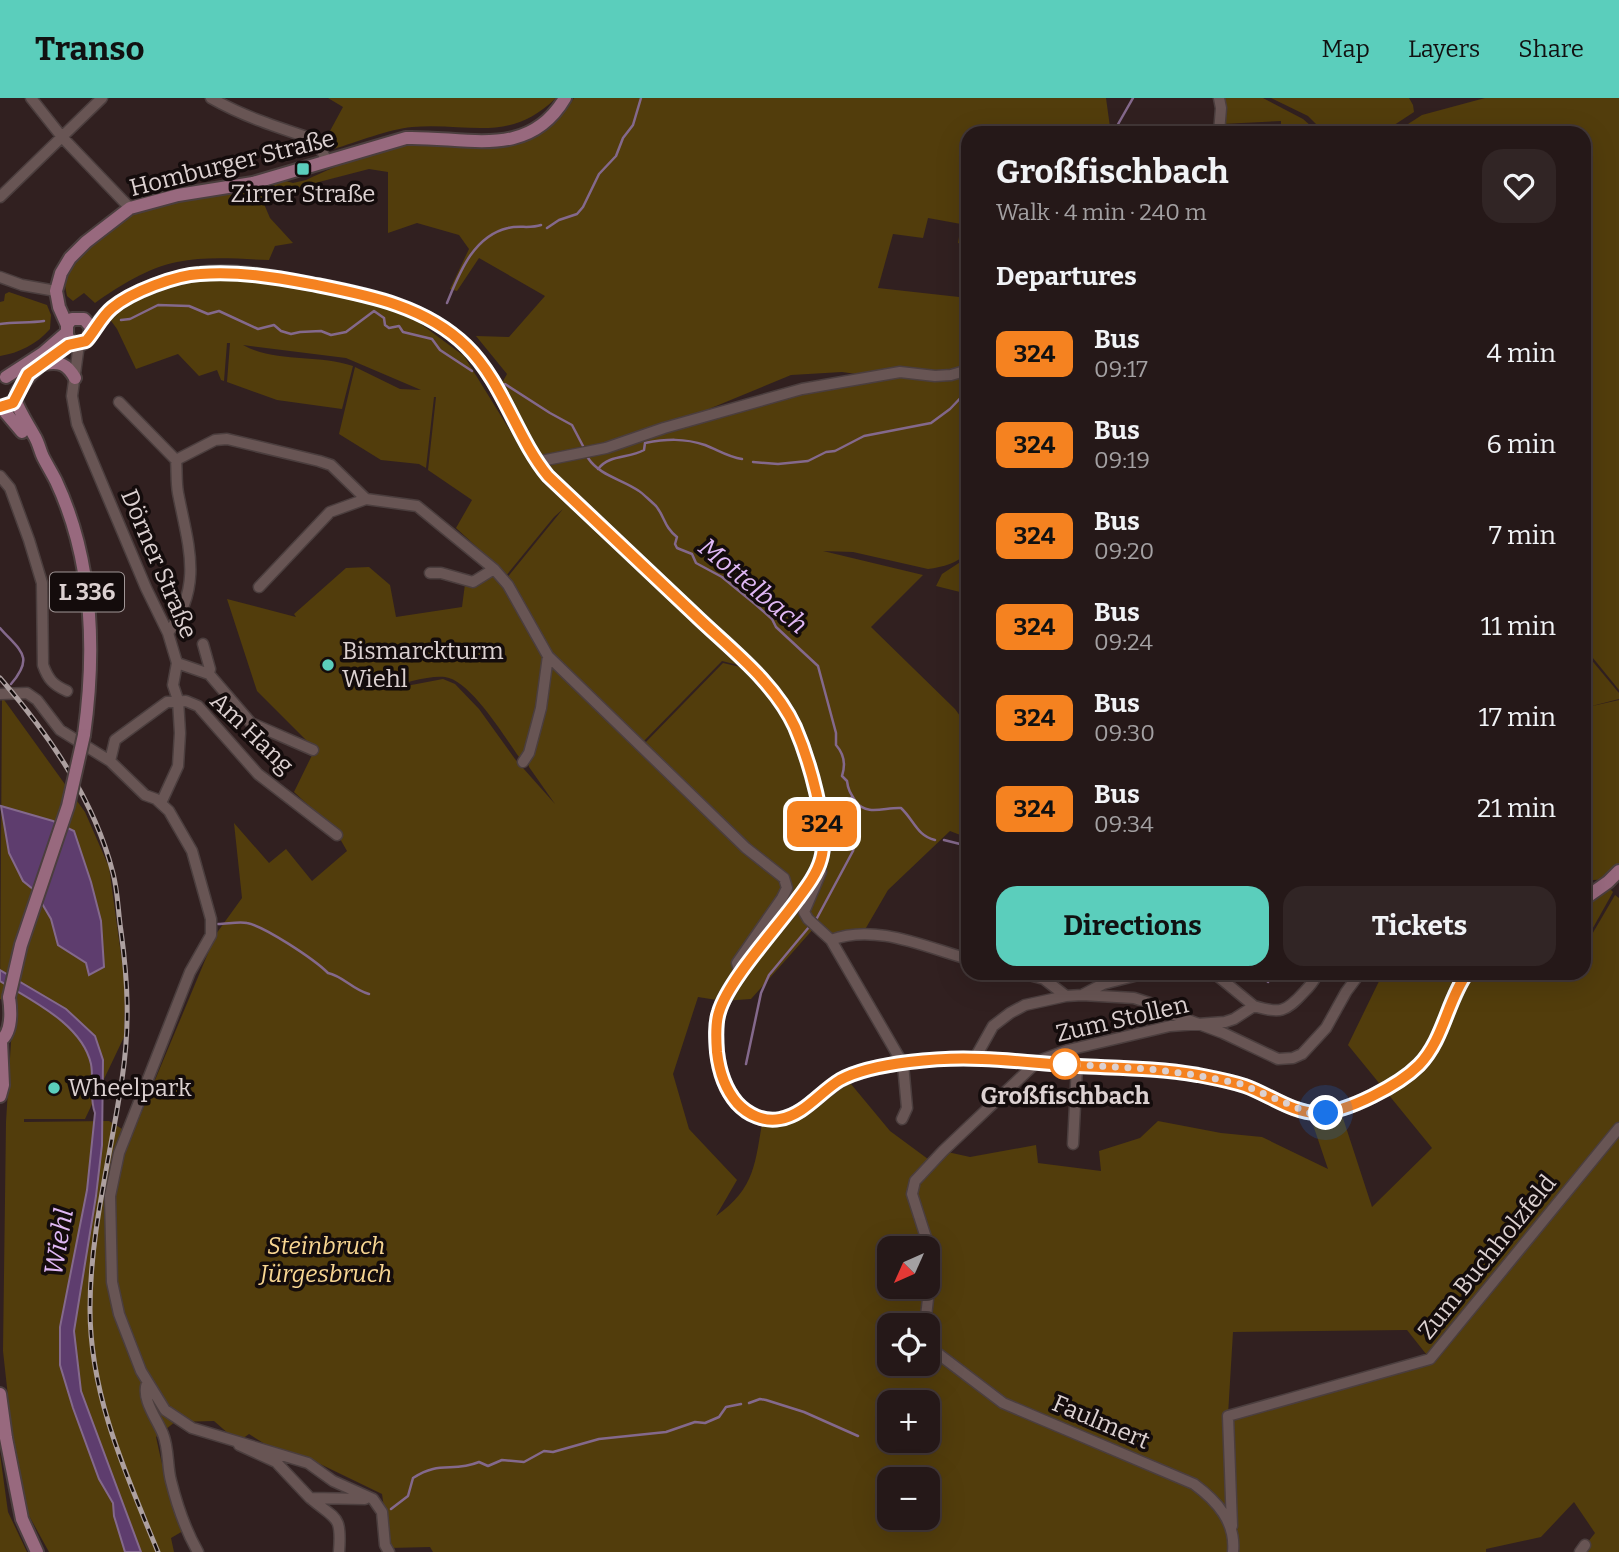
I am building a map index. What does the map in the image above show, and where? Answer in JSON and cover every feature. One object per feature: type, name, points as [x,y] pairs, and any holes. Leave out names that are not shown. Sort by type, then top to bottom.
[{"type":"main road","name":"Homburger Straße","points":[[57,294],[61,273],[70,258],[104,226],[130,208],[178,195],[253,183],[406,138],[506,141],[533,130],[552,115],[565,98]]},
{"type":"main road","points":[[3,377],[74,330],[144,290],[197,274],[233,273],[272,277],[383,299],[435,323],[466,346],[483,366],[536,462],[548,476],[743,661],[780,701],[794,727],[822,820],[824,844],[820,863],[804,890],[740,974],[719,1012],[716,1039],[719,1068],[729,1091],[739,1106],[751,1115],[778,1120],[796,1114],[837,1082],[857,1072],[888,1064],[975,1058],[1149,1069],[1196,1075],[1241,1084],[1309,1113],[1326,1113],[1347,1107],[1385,1089],[1420,1063],[1432,1048],[1463,980]]},
{"type":"main road","points":[[57,294],[74,330],[89,338],[91,330],[112,308]]},
{"type":"main road","points":[[16,396],[28,374],[41,365],[74,330]]},
{"type":"main road","points":[[41,365],[55,362],[64,364],[75,378]]},
{"type":"main road","name":"L 336","points":[[0,1096],[3,1085],[1,1041],[8,1032],[4,1017],[11,1008],[4,1001],[68,806],[84,735],[90,668],[88,600],[74,528],[56,481],[36,439],[21,416],[14,383],[3,377]]},
{"type":"main road","name":"L 336","points":[[1,407],[9,405],[16,396]]},
{"type":"main road","name":"L 336","points":[[1,407],[42,456]]},
{"type":"main road","points":[[1591,894],[1619,871]]},
{"type":"main road","points":[[0,1394],[22,1519],[37,1552]]},
{"type":"street","points":[[31,98],[62,137],[130,208]]},
{"type":"street","points":[[0,197],[102,98]]},
{"type":"street","points":[[211,98],[274,127],[316,140],[327,161]]},
{"type":"street","points":[[1219,98],[1220,126]]},
{"type":"street","points":[[0,276],[57,294]]},
{"type":"street","name":"Dörner Straße","points":[[74,330],[75,378],[72,396],[77,424],[146,588],[169,633],[177,663],[173,685],[180,733],[178,766],[161,803]]},
{"type":"street","points":[[536,462],[606,448],[664,428],[802,389],[900,372],[935,376],[961,372]]},
{"type":"street","points":[[118,402],[177,460],[177,490],[192,558],[187,601],[169,633]]},
{"type":"street","points":[[177,460],[215,440],[227,439],[331,465],[366,499]]},
{"type":"street","points":[[0,476],[10,488],[41,582],[43,665],[47,677],[67,691]]},
{"type":"street","points":[[259,586],[330,512],[366,499],[417,506],[494,569],[508,584],[548,656],[746,848],[784,878],[787,888],[782,898],[737,963],[740,974]]},
{"type":"street","points":[[430,573],[473,582],[494,569]]},
{"type":"street","points":[[204,644],[209,674]]},
{"type":"street","points":[[523,762],[541,708],[548,656]]},
{"type":"street","points":[[177,663],[209,674],[251,723],[313,750]]},
{"type":"street","points":[[0,694],[27,693],[37,700],[60,730],[110,761],[145,795],[161,803],[169,811],[192,851],[211,919],[211,935],[190,972],[119,1153],[110,1196],[112,1282],[119,1314],[148,1383],[165,1410],[192,1428],[308,1463],[333,1481],[373,1499],[382,1512],[385,1545],[389,1552]]},
{"type":"street","name":"Am Hang","points":[[110,761],[115,740],[167,702],[186,701],[198,706],[258,774],[337,835]]},
{"type":"street","points":[[820,863],[821,873],[804,912],[831,940],[903,1064],[908,1108],[902,1119]]},
{"type":"street","points":[[831,940],[863,933],[917,943],[961,957]]},
{"type":"street","points":[[1045,980],[1066,996]]},
{"type":"street","points":[[1082,995],[1103,984],[1119,980]]},
{"type":"street","name":"Zum Stollen","points":[[1222,980],[1254,1006],[1271,1011],[1292,1006],[1314,980]]},
{"type":"street","points":[[975,1058],[993,1026],[1010,1013],[1025,1005],[1082,995],[1134,998],[1278,1059],[1293,1058],[1302,1054],[1326,1028],[1355,980]]},
{"type":"street","name":"Zum Stollen","points":[[1038,1061],[1080,1047],[1170,1026],[1234,1019],[1254,1006]]},
{"type":"street","points":[[927,1313],[929,1247],[912,1194],[915,1181],[1038,1061]]},
{"type":"street","points":[[1073,1144],[1077,1066]]},
{"type":"street","name":"Zum Buchholzfeld","points":[[1232,1526],[1228,1416],[1430,1359],[1619,1128]]},
{"type":"street","name":"Faulmert","points":[[940,1355],[1003,1403],[1194,1484],[1213,1498],[1232,1526]]},
{"type":"street","points":[[148,1383],[145,1389],[167,1449],[170,1479],[198,1552]]},
{"type":"street","points":[[223,1436],[276,1462],[310,1499],[334,1515],[340,1533],[338,1552]]},
{"type":"street","points":[[310,1499],[373,1499]]},
{"type":"street","points":[[1232,1526],[1233,1552]]},
{"type":"green space","points":[[328,98],[556,98],[539,112],[505,126],[403,128],[334,149],[324,142],[343,107]]},
{"type":"green space","name":"Steinbruch Jürgesbruch","points":[[574,98],[1106,98],[1110,126],[961,126],[961,224],[928,218],[923,238],[893,234],[878,288],[961,297],[961,370],[949,374],[896,370],[864,375],[842,372],[791,375],[687,418],[690,422],[750,404],[876,376],[900,374],[950,378],[961,375],[961,558],[950,564],[928,569],[853,552],[823,551],[923,575],[871,627],[961,717],[961,835],[950,831],[888,890],[863,933],[831,940],[815,927],[751,999],[723,1001],[698,997],[673,1074],[689,1129],[737,1180],[716,1216],[739,1195],[752,1173],[763,1118],[787,1116],[807,1106],[846,1078],[890,1131],[932,1162],[943,1151],[970,1157],[1036,1145],[1038,1163],[1101,1171],[1099,1151],[1140,1138],[1158,1121],[1221,1133],[1262,1137],[1328,1169],[1309,1113],[1326,1113],[1340,1109],[1372,1207],[1432,1148],[1348,1045],[1380,980],[1591,980],[1591,936],[1615,895],[1619,898],[1619,1552],[1580,1552],[1595,1533],[1574,1502],[1541,1537],[1486,1549],[1486,1552],[433,1552],[430,1547],[390,1548],[382,1494],[320,1464],[273,1449],[249,1434],[238,1442],[214,1421],[175,1422],[156,1437],[164,1473],[183,1531],[171,1538],[174,1552],[49,1552],[27,1512],[12,1433],[3,1351],[6,1122],[11,1042],[17,1005],[0,999],[2,697],[85,812],[109,867],[125,984],[124,1037],[85,1119],[24,1119],[24,1122],[109,1121],[132,1135],[216,934],[242,898],[234,823],[269,863],[286,849],[312,881],[347,851],[335,830],[294,792],[315,749],[257,691],[227,599],[296,617],[294,614],[346,568],[369,567],[390,585],[396,617],[462,607],[465,584],[474,584],[495,574],[524,614],[545,658],[540,707],[525,754],[519,757],[486,710],[455,680],[432,677],[385,690],[443,679],[455,684],[479,709],[515,759],[555,804],[529,767],[528,761],[541,715],[549,667],[555,664],[729,834],[734,834],[643,745],[723,663],[745,668],[769,695],[792,729],[817,811],[820,834],[834,826],[813,759],[795,717],[775,690],[750,663],[567,490],[536,451],[502,383],[507,374],[476,336],[509,337],[545,296],[479,258],[457,291],[450,289],[469,249],[459,235],[417,223],[388,233],[388,172],[369,169],[292,189],[277,187],[264,204],[270,218],[293,243],[275,246],[269,260],[188,260],[144,273],[95,303],[84,293],[73,301],[67,296],[64,281],[73,262],[91,243],[134,211],[170,201],[229,193],[282,180],[293,183],[306,180],[363,156],[409,144],[433,142],[485,147],[506,146],[529,138],[550,125],[568,108]],"holes":[[[1407,1330],[1430,1359],[1391,1372],[1228,1415],[1233,1332]]]},
{"type":"green space","points":[[1224,98],[1263,98],[1311,126],[1281,126],[1281,121],[1222,124]]},
{"type":"green space","points":[[1271,98],[1409,98],[1414,112],[1393,126],[1318,126],[1308,116]]},
{"type":"green space","points":[[1485,98],[1619,98],[1619,690],[1591,656],[1591,126],[1405,126],[1422,115]]},
{"type":"green space","points":[[222,278],[268,281],[342,294],[410,316],[464,356],[532,466],[553,490],[742,666],[722,661],[641,744],[553,658],[506,579],[563,509],[505,577],[500,572],[502,570],[456,528],[472,500],[428,470],[436,397],[426,468],[419,464],[381,460],[339,434],[355,367],[400,389],[421,390],[346,358],[243,345],[269,354],[353,366],[342,409],[277,400],[227,382],[230,343],[227,343],[224,381],[217,370],[199,376],[178,354],[136,369],[109,318],[162,289],[189,281]]},
{"type":"green space","points":[[9,292],[47,305],[51,315],[50,329],[27,347],[0,356],[0,302],[4,301],[5,294]]},
{"type":"green space","points":[[961,562],[961,592],[936,586],[942,574]]},
{"type":"green space","points":[[1591,659],[1619,693],[1619,699],[1591,706]]},
{"type":"green space","points":[[1619,700],[1619,863],[1604,877],[1591,880],[1591,706]]},
{"type":"green space","points":[[1591,886],[1609,888],[1613,892],[1591,931]]},
{"type":"green space","points":[[0,1454],[8,1512],[27,1552],[0,1552]]},
{"type":"shaded area","points":[[1,806],[53,821],[74,831],[101,921],[104,967],[89,975],[86,963],[58,945],[51,919],[34,890],[23,881],[9,853]]},
{"type":"shaded area","points":[[0,970],[66,1009],[95,1036],[103,1060],[102,1145],[74,1331],[81,1391],[141,1552],[125,1552],[114,1516],[113,1503],[99,1479],[60,1365],[60,1327],[87,1190],[95,1113],[91,1064],[86,1050],[67,1025],[0,981]]},
{"type":"waterway","points":[[547,228],[559,220],[577,214],[583,207],[599,174],[616,156],[623,138],[633,125],[641,98]]},
{"type":"waterway","points":[[1117,126],[1133,98]]},
{"type":"waterway","points":[[447,303],[469,258],[485,239],[508,228],[541,225]]},
{"type":"waterway","name":"Mottelbach","points":[[121,320],[130,319],[158,305],[189,306],[208,314],[219,311],[258,329],[274,325],[291,334],[321,331],[331,335],[346,332],[374,311],[384,318],[385,325],[389,328],[399,326],[403,332],[432,339],[440,350],[472,371]]},
{"type":"waterway","name":"Mottelbach","points":[[0,324],[44,321]]},
{"type":"waterway","name":"Mottelbach","points":[[505,384],[572,425],[583,446]]},
{"type":"waterway","points":[[753,462],[778,464],[808,461],[864,436],[931,423],[961,397]]},
{"type":"waterway","points":[[598,469],[608,461],[644,450],[645,443],[668,440],[705,445],[742,459]]},
{"type":"waterway","name":"Mottelbach","points":[[588,458],[599,469],[648,498],[677,537],[677,548],[692,554],[696,563],[722,577],[755,604],[818,666],[836,733],[836,745],[844,759],[842,776],[856,802],[871,810],[901,808],[924,835],[935,840]]},
{"type":"waterway","name":"Mottelbach","points":[[0,628],[22,654],[22,667],[11,684]]},
{"type":"waterway","points":[[817,918],[853,851],[857,833],[851,798]]},
{"type":"waterway","name":"Mottelbach","points":[[944,840],[961,844]]},
{"type":"waterway","points":[[218,924],[240,922],[255,925],[289,944],[328,973],[369,994]]},
{"type":"waterway","points":[[746,1064],[761,993],[769,975],[809,927]]},
{"type":"waterway","points":[[749,1403],[766,1400],[804,1412],[858,1436]]},
{"type":"waterway","points":[[391,1509],[408,1496],[413,1478],[431,1469],[461,1467],[479,1462],[488,1466],[502,1460],[524,1462],[544,1451],[553,1452],[599,1439],[666,1432],[695,1422],[705,1423],[719,1417],[726,1407],[741,1404]]},
{"type":"railway","points":[[0,678],[36,722],[68,769],[94,819],[115,880],[125,968],[126,1041],[93,1251],[90,1309],[92,1341],[96,1373],[112,1434],[158,1552]]},
{"type":"bus line","name":"324","points":[[0,407],[13,403],[28,374],[73,342],[79,344],[86,341],[91,330],[112,308],[144,290],[197,274],[233,273],[272,277],[376,297],[435,323],[466,346],[483,366],[536,462],[548,476],[762,680],[780,701],[794,727],[822,820],[824,844],[820,863],[804,890],[740,974],[726,997],[719,1012],[716,1039],[719,1068],[729,1091],[739,1106],[751,1115],[778,1120],[796,1114],[837,1082],[857,1072],[888,1064],[975,1058],[1149,1069],[1196,1075],[1241,1084],[1309,1113],[1326,1113],[1347,1107],[1385,1089],[1420,1063],[1432,1048],[1462,980]]},
{"type":"place","name":"Zirrer Straße","points":[[303,169]]},
{"type":"place","name":"Bismarckturm Wiehl","points":[[328,665]]},
{"type":"place","name":"Großfischbach","points":[[1065,1064]]},
{"type":"place","name":"Wheelpark","points":[[54,1088]]},
{"type":"route","points":[[1065,1064],[1196,1075],[1241,1084],[1309,1113],[1326,1113]]},
{"type":"water label","name":"Wiehl","points":[[59,1242]]}]
